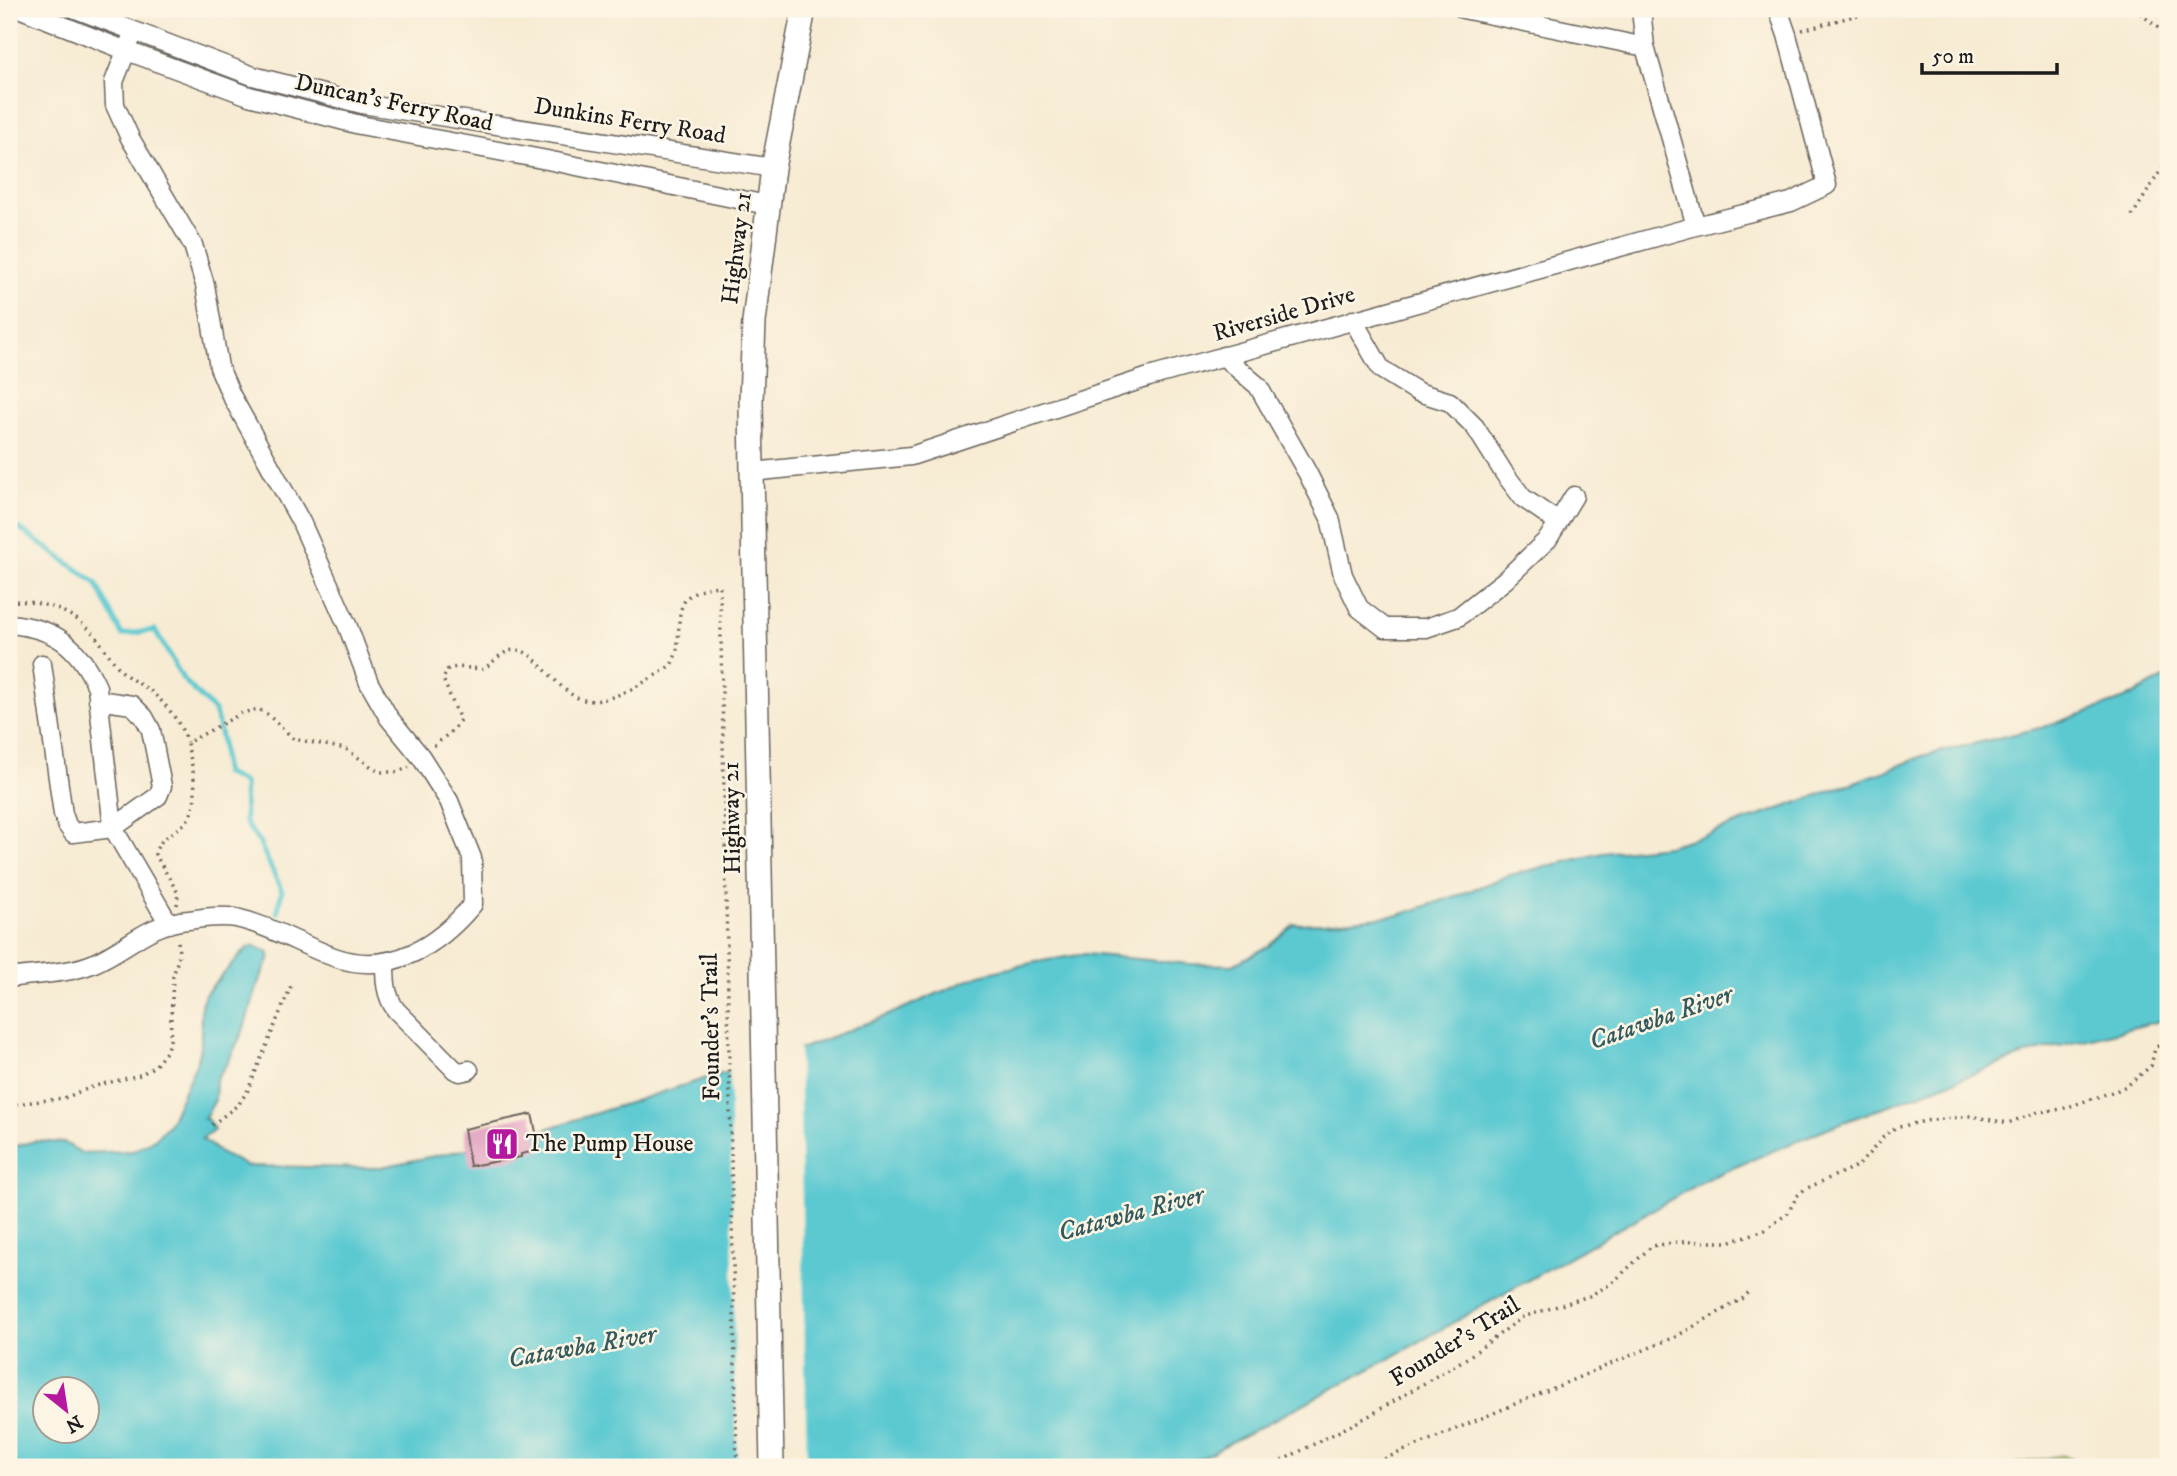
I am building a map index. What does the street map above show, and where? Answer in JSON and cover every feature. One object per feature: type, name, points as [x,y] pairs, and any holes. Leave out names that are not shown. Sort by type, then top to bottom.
[{"type":"main road","name":"Highway 21","points":[[772,1467],[752,472],[752,346],[767,205],[804,9]]},
{"type":"street","name":"Duncan's Ferry Road","points":[[21,9],[249,96],[360,125],[767,205]]},
{"type":"street","name":"Dunkins Ferry Road","points":[[76,9],[253,76],[362,104],[773,169]]},
{"type":"street","points":[[1462,9],[1645,47]]},
{"type":"street","points":[[1641,9],[1645,47],[1696,226]]},
{"type":"street","points":[[1778,9],[1787,35]]},
{"type":"street","points":[[9,978],[88,965],[154,928],[184,920],[221,917],[234,918],[283,935],[336,958],[354,962],[384,962],[422,949],[438,940],[452,929],[473,904],[472,858],[449,800],[421,757],[389,718],[369,683],[348,626],[301,522],[231,396],[219,368],[205,285],[193,245],[130,138],[115,105],[114,82],[134,31]]},
{"type":"street","name":"Riverside Drive","points":[[752,472],[911,456],[1149,377],[1791,202],[1827,185],[1787,35]]},
{"type":"street","points":[[1353,320],[1381,369],[1418,392],[1450,402],[1475,427],[1524,498],[1558,522]]},
{"type":"street","points":[[1223,356],[1258,386],[1330,518],[1343,575],[1359,608],[1385,628],[1426,628],[1458,617],[1504,580],[1548,539],[1574,496]]},
{"type":"street","points":[[9,625],[30,626],[56,635],[73,648],[89,668],[99,700],[113,828],[174,923]]},
{"type":"street","points":[[42,664],[63,814],[73,833],[113,828],[158,796],[162,786],[151,730],[145,717],[132,705],[99,700]]},
{"type":"street","points":[[384,962],[387,992],[396,1010],[455,1070],[469,1070]]},
{"type":"path","points":[[1787,35],[1880,9]]},
{"type":"path","points":[[2135,9],[2168,36]]},
{"type":"path","points":[[2132,216],[2168,159]]},
{"type":"path","name":"Founder's Trail","points":[[421,757],[460,720],[443,680],[449,669],[482,669],[505,652],[520,651],[537,661],[573,696],[588,701],[607,700],[671,665],[684,601],[698,590],[720,586],[737,1467]]},
{"type":"path","points":[[9,601],[47,605],[80,622],[96,637],[122,671],[157,697],[174,718],[187,743],[195,791],[192,810],[185,823],[160,843],[155,854],[179,898],[174,923],[179,955],[173,977],[170,1040],[166,1052],[155,1066],[140,1075],[95,1086],[64,1098],[9,1105]]},
{"type":"path","points":[[187,743],[253,709],[263,711],[295,739],[345,749],[384,774],[403,770],[421,757]]},
{"type":"path","points":[[212,1125],[239,1104],[247,1090],[291,986]]},
{"type":"path","name":"Founder's Trail","points":[[1269,1467],[1367,1417],[1456,1364],[1523,1317],[1589,1296],[1611,1284],[1652,1246],[1679,1242],[1728,1242],[1765,1230],[1787,1213],[1797,1196],[1805,1189],[1859,1165],[1886,1134],[1897,1127],[1970,1116],[2008,1123],[2038,1112],[2062,1109],[2118,1090],[2137,1080],[2151,1066],[2155,1048],[2168,1040]]},
{"type":"path","points":[[1365,1467],[1675,1337],[1742,1299],[1751,1290]]},
{"type":"green space","points":[[2063,1455],[2088,1467],[2001,1467]]},
{"type":"water","name":"Catawba River","points":[[2168,676],[2168,1019],[2027,1054],[1825,1129],[1707,1179],[1387,1360],[1205,1456],[1176,1467],[9,1467],[9,1148],[35,1141],[65,1143],[82,1153],[133,1151],[156,1138],[169,1124],[196,1064],[201,1044],[201,1006],[205,994],[247,948],[254,946],[268,952],[270,958],[243,1031],[228,1062],[216,1079],[215,1100],[204,1119],[207,1119],[214,1129],[202,1139],[220,1153],[246,1166],[377,1168],[515,1139],[713,1076],[758,1065],[886,1016],[980,975],[1085,954],[1189,964],[1233,965],[1269,946],[1294,924],[1399,915],[1510,875],[1603,853],[1667,846],[1706,835],[1922,756],[2044,727],[2125,699]]},
{"type":"pier","points":[[799,1046],[807,1467],[737,1467],[729,1069]]},
{"type":"building","name":"The Pump House","points":[[532,1114],[540,1150],[521,1154],[521,1157],[470,1166],[464,1129]]},
{"type":"waterway","points":[[19,528],[96,583],[122,635],[155,630],[183,679],[215,712],[222,741],[224,773],[244,783],[245,823],[259,842],[282,891],[277,914]]},
{"type":"place","name":"The Pump House","points":[[502,1144]]}]
